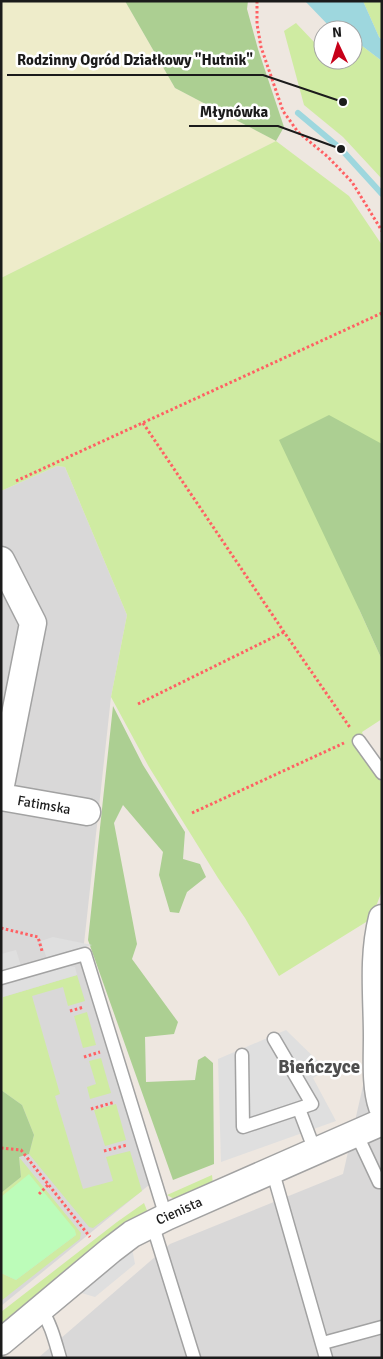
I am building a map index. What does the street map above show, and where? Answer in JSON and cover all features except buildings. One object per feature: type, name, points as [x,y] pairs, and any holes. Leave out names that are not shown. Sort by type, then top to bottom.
[{"type":"street","points":[[1,560],[33,623],[1,785]]},
{"type":"street","name":"Fatimska","points":[[1,797],[87,812]]},
{"type":"street","points":[[380,929],[375,970],[378,1080],[382,1107]]},
{"type":"street","name":"Cienista","points":[[1,1342],[110,1250],[132,1234],[272,1169],[382,1122]]},
{"type":"lane","points":[[358,739],[382,773]]},
{"type":"lane","points":[[1,978],[85,954],[159,1220],[194,1358]]},
{"type":"lane","points":[[242,1055],[243,1127],[312,1104],[274,1039]]},
{"type":"lane","points":[[298,1109],[315,1150]]},
{"type":"lane","points":[[356,1133],[379,1182],[382,1182]]},
{"type":"lane","points":[[272,1169],[326,1358]]},
{"type":"lane","points":[[41,1309],[52,1332],[60,1358]]},
{"type":"lane","points":[[322,1343],[382,1327]]},
{"type":"path","points":[[257,1],[257,24],[261,47],[283,111],[298,132],[328,157],[352,182],[382,231]]},
{"type":"path","points":[[16,481],[382,313]]},
{"type":"path","points":[[143,423],[358,739],[192,813]]},
{"type":"path","points":[[138,704],[284,632]]},
{"type":"path","points":[[1,928],[38,937],[46,966]]},
{"type":"path","points":[[70,1011],[89,1006]]},
{"type":"path","points":[[84,1057],[103,1051]]},
{"type":"path","points":[[91,1109],[118,1101]]},
{"type":"path","points":[[104,1151],[130,1144]]},
{"type":"path","points":[[1,1148],[21,1150],[90,1236]]},
{"type":"path","points":[[39,1194],[48,1185]]},
{"type":"shaded area","points":[[1,1],[125,1],[175,88],[276,141],[1,278]]},
{"type":"shaded area","points":[[57,466],[65,467],[127,615],[111,697],[82,962],[149,1185],[1,1306],[1,491]]},
{"type":"shaded area","points":[[53,937],[92,945],[47,959],[41,941]]},
{"type":"shaded area","points":[[16,950],[21,966],[1,972],[1,954]]},
{"type":"shaded area","points":[[67,966],[75,967],[77,975],[3,997],[4,983]]},
{"type":"shaded area","points":[[382,1002],[382,1358],[38,1358],[170,1244],[343,1174]]},
{"type":"shaded area","points":[[286,1030],[327,1070],[313,1078],[336,1121],[221,1162],[218,1059]]},
{"type":"shaded area","points":[[132,1248],[135,1264],[95,1297],[78,1292]]},
{"type":"green space","points":[[125,1],[248,1],[247,9],[258,49],[284,127],[276,141],[175,88]]},
{"type":"green space","points":[[363,1],[382,1],[382,40],[379,37]]},
{"type":"green space","points":[[296,23],[313,41],[313,70],[363,70],[363,47],[382,61],[382,179],[343,137],[304,105],[284,31]]},
{"type":"green space","points":[[276,141],[349,196],[382,245],[382,447],[359,609],[382,660],[382,719],[362,732],[364,738],[355,744],[382,783],[382,891],[371,919],[279,976],[245,918],[149,767],[111,697],[127,615],[65,467],[57,466],[1,491],[1,278]]},
{"type":"green space","points":[[329,415],[382,444],[382,660],[279,440]]},
{"type":"green space","points":[[113,706],[143,765],[185,832],[183,859],[200,864],[206,877],[187,892],[179,913],[170,912],[159,875],[163,852],[123,805],[114,823],[137,944],[132,959],[178,1022],[174,1034],[145,1037],[146,1082],[195,1080],[198,1060],[205,1056],[213,1063],[214,1164],[173,1180],[88,940]]},
{"type":"green space","points":[[77,975],[85,1001],[68,1006],[63,987],[32,996],[60,1094],[55,1096],[83,1189],[113,1181],[106,1157],[130,1151],[142,1191],[93,1228],[89,1227],[29,1154],[34,1135],[22,1105],[1,1090],[3,997]]},
{"type":"green space","points":[[87,1012],[96,1045],[83,1048],[74,1016]]},
{"type":"green space","points":[[101,1058],[111,1093],[90,1099],[87,1087],[96,1084],[89,1061]]},
{"type":"green space","points":[[1,1090],[22,1105],[34,1135],[29,1154],[19,1157],[21,1177],[1,1193]]},
{"type":"green space","points":[[116,1104],[126,1140],[105,1146],[94,1110]]},
{"type":"green space","points":[[19,1157],[81,1233],[80,1239],[1,1301],[1,1273],[16,1280],[76,1235],[74,1230],[29,1175],[1,1197],[1,1193],[21,1177]]},
{"type":"green space","points":[[29,1174],[75,1230],[76,1235],[16,1280],[1,1273],[1,1197]]},
{"type":"green space","points":[[212,1175],[213,1185],[176,1200],[167,1195]]},
{"type":"green space","points":[[144,1203],[148,1213],[1,1327],[1,1312]]},
{"type":"water","points":[[305,1],[363,1],[382,40],[382,61],[363,47],[363,20],[323,20]]},
{"type":"waterway","points":[[298,113],[341,149],[382,194]]},
{"type":"place","name":"Rodzinny Ogród Działkowy \"Hutnik\"","points":[[343,102]]},
{"type":"place","name":"Młynówka","points":[[341,149]]},
{"type":"district","name":"Bieńczyce","points":[[319,1067]]}]
